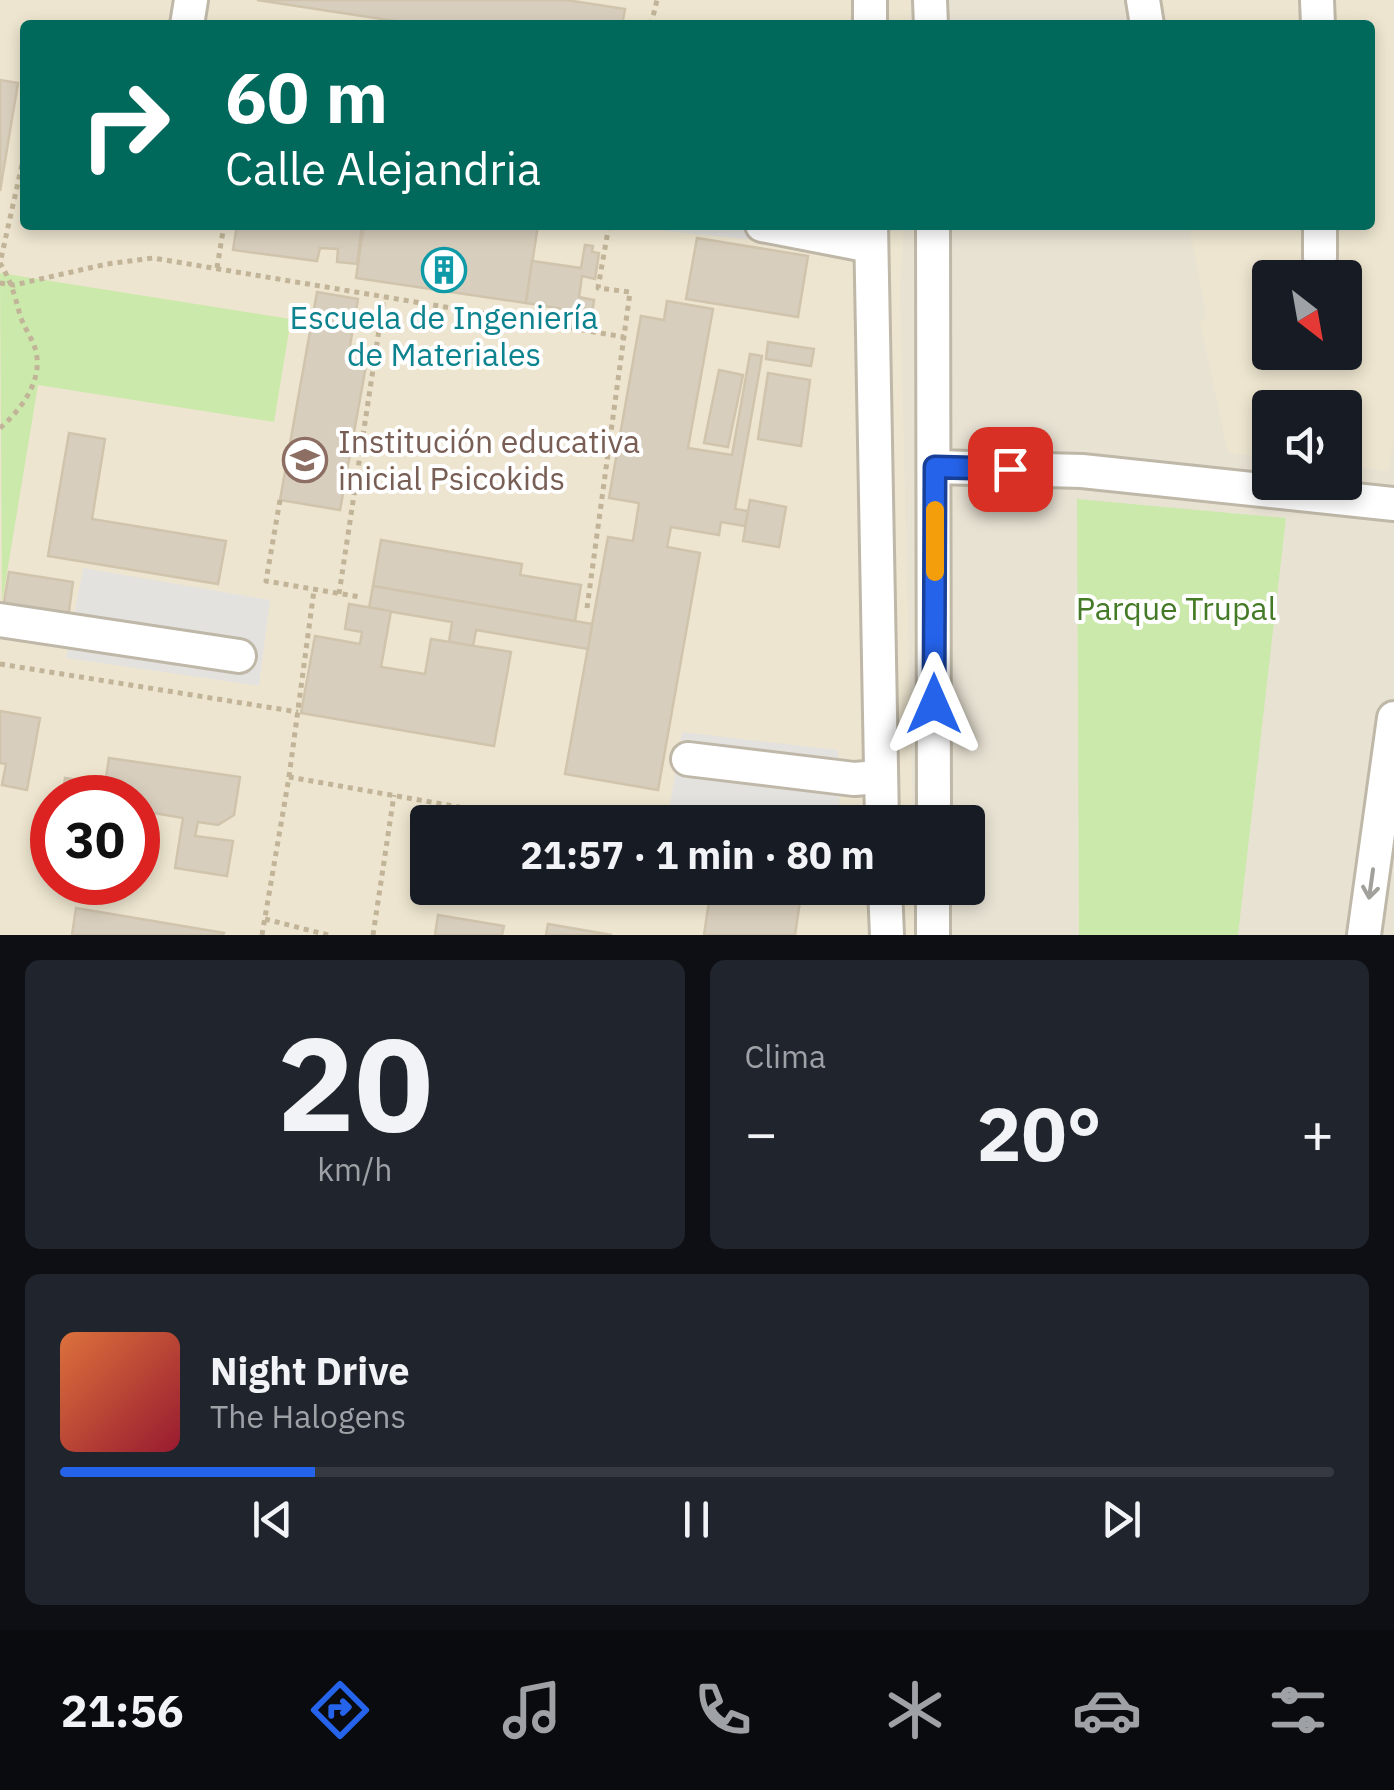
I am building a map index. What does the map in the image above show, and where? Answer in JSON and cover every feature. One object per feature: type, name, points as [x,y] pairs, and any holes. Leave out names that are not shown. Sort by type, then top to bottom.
[{"type":"street","points":[[816,230],[871,235],[881,805]]},
{"type":"street","points":[[933,230],[934,805]]},
{"type":"street","points":[[935,467],[1082,471],[1394,504]]},
{"type":"street","points":[[0,620],[239,656]]},
{"type":"street","points":[[1364,935],[1394,718]]},
{"type":"street","points":[[688,759],[854,779],[880,778]]},
{"type":"street","points":[[886,905],[887,935]]},
{"type":"street","points":[[933,905],[933,935]]},
{"type":"path","points":[[0,428],[22,407],[35,378],[37,355],[21,317],[14,285],[0,263],[20,173]]},
{"type":"path","points":[[218,268],[223,230]]},
{"type":"path","points":[[587,608],[630,292],[598,288],[608,230]]},
{"type":"path","points":[[0,283],[14,285],[153,258],[624,337]]},
{"type":"path","points":[[339,594],[384,297]]},
{"type":"path","points":[[280,500],[266,582],[360,597]]},
{"type":"path","points":[[262,935],[289,777],[314,590]]},
{"type":"path","points":[[0,664],[298,712]]},
{"type":"path","points":[[289,777],[446,805]]},
{"type":"path","points":[[373,935],[394,796]]},
{"type":"path","points":[[265,920],[328,935]]},
{"type":"shaded area","points":[[0,0],[1394,0],[1394,935],[0,935]]},
{"type":"shaded area","points":[[0,0],[910,0],[910,20],[20,20],[20,230],[904,230],[900,290],[913,805],[410,805],[410,905],[915,905],[916,935],[0,935]]},
{"type":"shaded area","points":[[1161,0],[1394,0],[1394,438],[1388,471],[1362,468],[1362,390],[1252,390],[1252,456],[1228,453],[1200,321],[1207,318],[1190,230],[1375,230],[1375,20],[1164,20]]},
{"type":"shaded area","points":[[665,230],[830,230],[828,247]]},
{"type":"shaded area","points":[[83,568],[270,600],[259,686],[66,658]]},
{"type":"shaded area","points":[[682,732],[838,750],[840,805],[670,805]]},
{"type":"green space","points":[[0,273],[291,319],[274,422],[38,385],[2,603]]},
{"type":"green space","name":"Parque Trupal","points":[[1077,499],[1286,518],[1238,935],[1079,935]]},
{"type":"building","points":[[257,0],[566,0],[625,9],[623,20],[388,20]]},
{"type":"building","points":[[0,80],[18,83],[0,191]]},
{"type":"building","points":[[236,230],[361,230],[357,264],[337,262],[338,249],[320,248],[317,261],[233,250]]},
{"type":"building","name":"Escuela de Ingeniería de Materiales","points":[[363,230],[537,230],[526,303],[356,278]]},
{"type":"building","points":[[697,238],[808,256],[798,317],[686,299]]},
{"type":"building","points":[[585,245],[593,246],[592,252],[599,253],[595,279],[582,276],[579,297],[594,300],[591,321],[573,318],[574,311],[526,303],[532,261],[581,268]]},
{"type":"building","points":[[317,292],[358,299],[348,357],[367,360],[340,510],[280,500]]},
{"type":"building","points":[[667,301],[713,309],[688,448],[732,455],[750,354],[762,356],[735,509],[748,511],[745,526],[721,522],[719,535],[671,527],[667,547],[700,553],[658,790],[565,774],[608,537],[633,541],[639,503],[609,498],[641,316],[664,320]]},
{"type":"building","points":[[768,342],[814,349],[811,366],[766,359]]},
{"type":"building","points":[[719,370],[743,375],[728,447],[704,443]]},
{"type":"building","points":[[768,373],[810,380],[801,446],[758,439]]},
{"type":"building","points":[[69,433],[105,439],[92,519],[226,541],[218,584],[48,556]]},
{"type":"building","points":[[750,500],[786,507],[779,547],[743,541]]},
{"type":"building","points":[[381,540],[522,564],[520,575],[581,585],[575,621],[373,586]]},
{"type":"building","points":[[9,572],[73,582],[68,618],[3,608]]},
{"type":"building","points":[[373,586],[592,624],[588,649],[476,630],[473,646],[449,642],[452,622],[369,608]]},
{"type":"building","points":[[349,604],[391,611],[381,667],[425,674],[431,639],[511,652],[494,746],[301,713],[315,636],[360,644],[362,632],[345,629]]},
{"type":"building","points":[[0,711],[40,718],[27,790],[2,785],[6,764],[0,763]]},
{"type":"building","points":[[109,758],[240,777],[234,815],[218,825],[198,822],[195,836],[233,841],[227,876],[175,868],[183,818],[160,814],[160,775],[106,775]]},
{"type":"building","points":[[708,905],[799,905],[795,935],[704,935]]},
{"type":"building","points":[[76,908],[224,933],[72,935]]},
{"type":"building","points":[[438,915],[504,926],[502,935],[435,935]]},
{"type":"building","points":[[548,924],[612,935],[546,935]]},
{"type":"slow traffic","points":[[935,510],[935,572]]},
{"type":"place","name":"Escuela de Ingeniería de Materiales","points":[[444,270]]},
{"type":"place","name":"Institución educativa inicial Psicokids","points":[[305,460]]},
{"type":"route","points":[[934,704],[935,467],[1010,469]]}]
